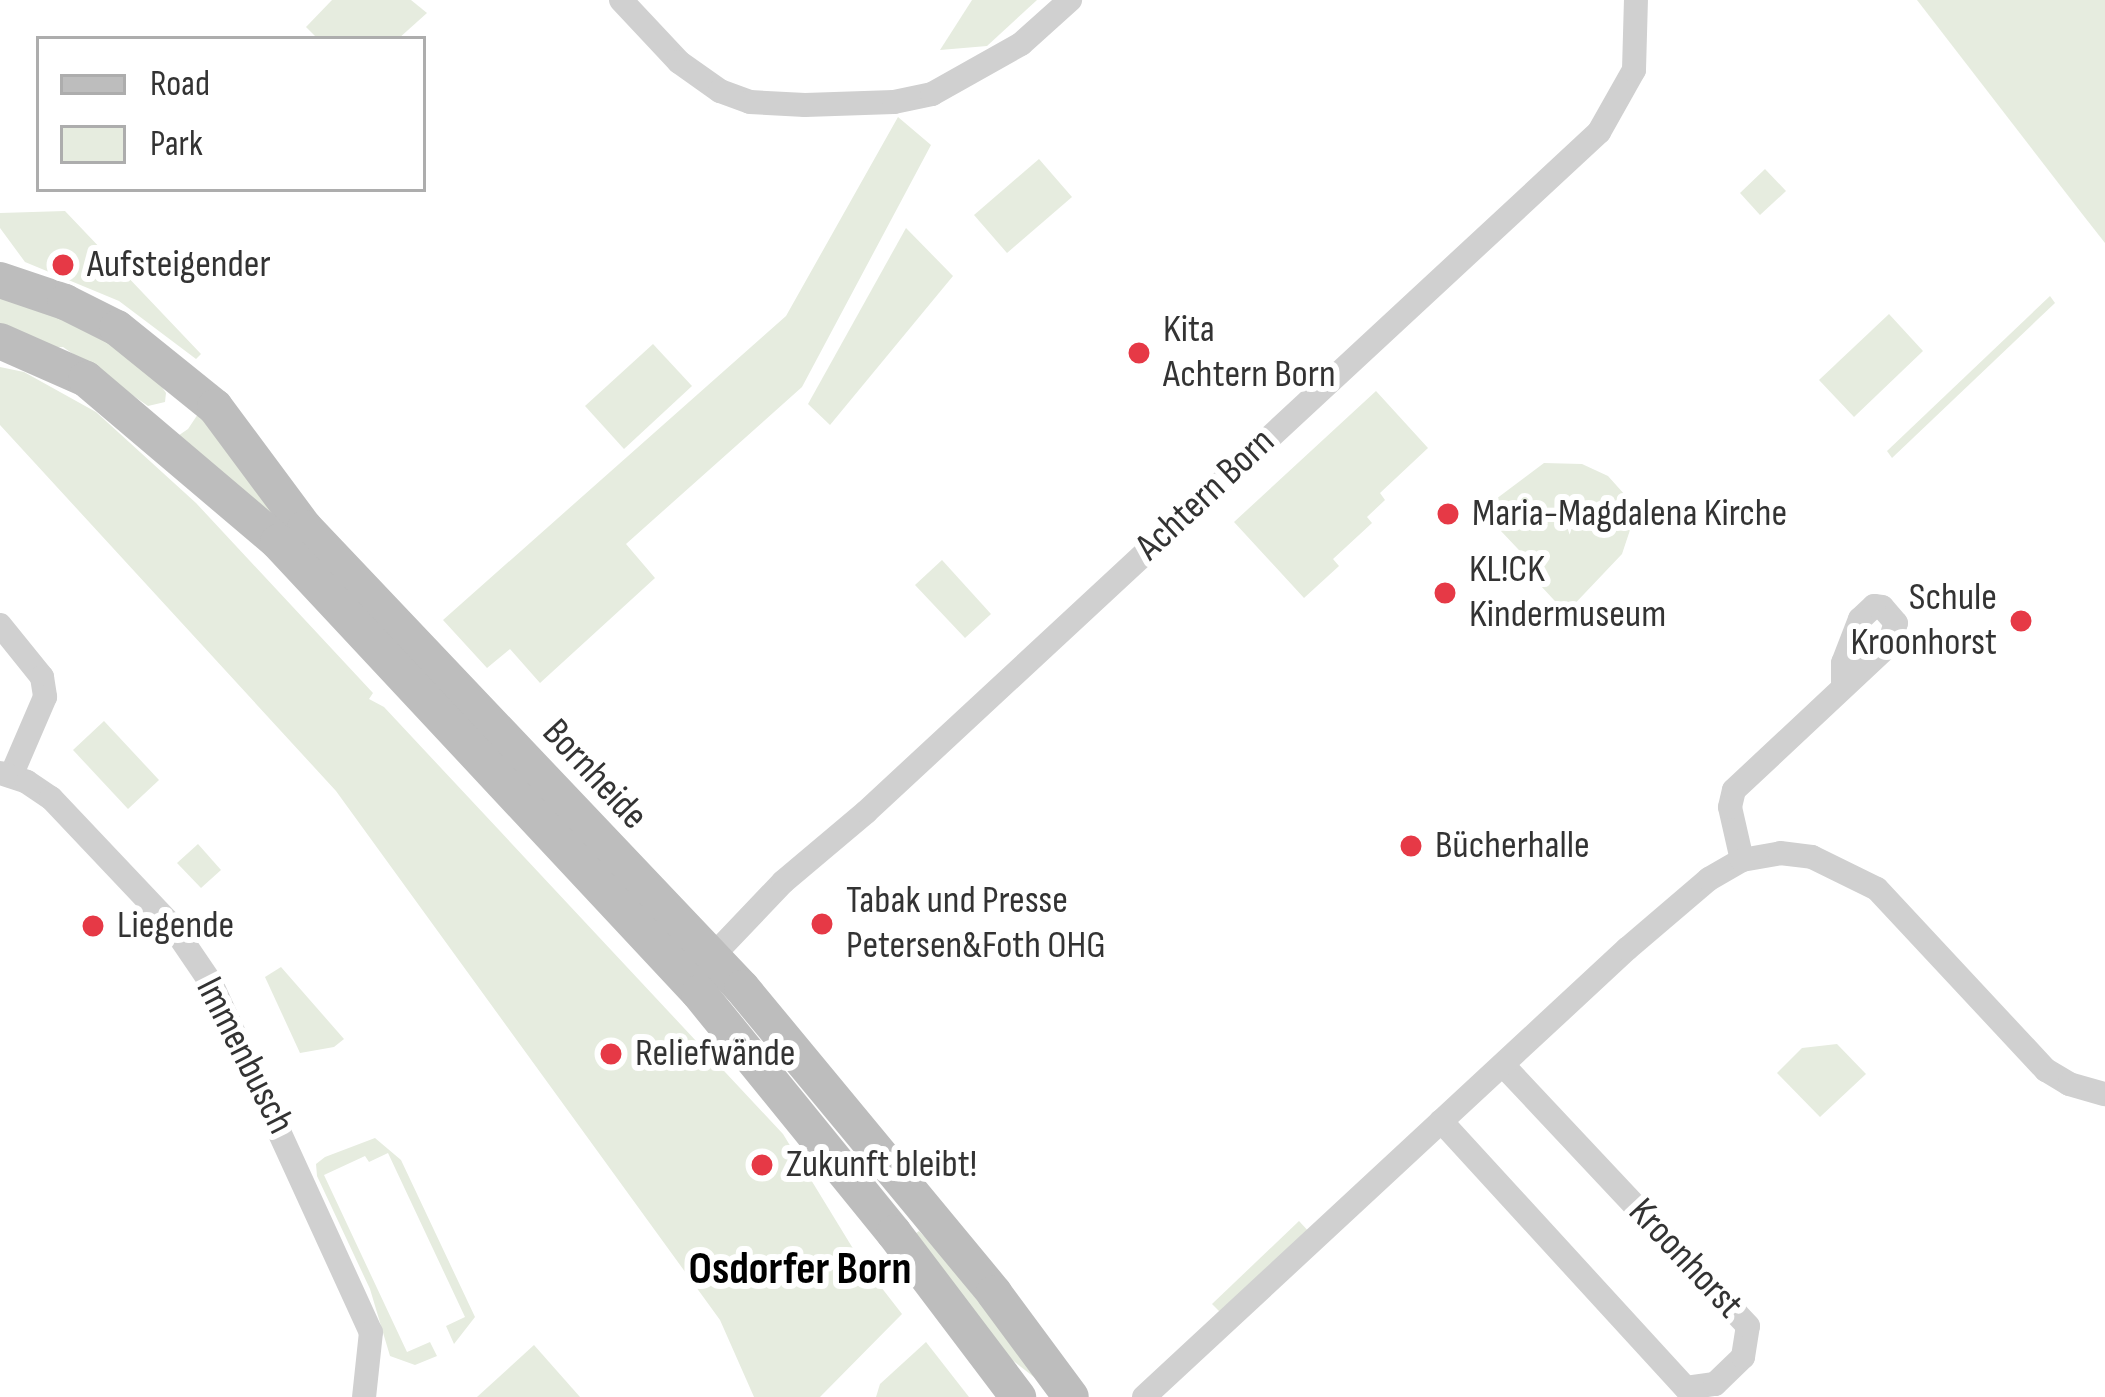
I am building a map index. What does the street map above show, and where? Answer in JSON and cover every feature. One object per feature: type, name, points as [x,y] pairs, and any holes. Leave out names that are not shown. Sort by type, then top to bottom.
[{"type":"street","points":[[621,0],[679,62],[720,91],[750,102],[805,106],[894,102],[932,94],[1021,44],[1070,0]]},
{"type":"street","name":"Achtern Born","points":[[701,971],[1599,132],[1634,70],[1636,0]]},
{"type":"street","name":"Bornheide","points":[[0,280],[65,302],[117,328],[192,385],[233,426],[305,528],[994,1293],[1071,1397]]},
{"type":"street","name":"Bornheide","points":[[0,340],[86,379],[278,542],[585,874],[701,971],[1009,1384],[1042,1397]]},
{"type":"street","points":[[145,429],[164,429],[184,418],[192,385]]},
{"type":"street","name":"Immenbusch","points":[[0,625],[43,676],[45,697],[6,775],[51,798],[173,927],[212,983],[371,1332],[364,1397]]},
{"type":"street","points":[[1742,860],[1730,807],[1735,790],[1744,775],[1843,687]]},
{"type":"street","points":[[1144,1397],[1684,898],[1742,860],[1780,853],[1812,856],[1860,878],[1909,920],[2045,1070],[2105,1094]]},
{"type":"street","name":"Kroonhorst","points":[[1441,1121],[1686,1388],[1715,1384],[1743,1358],[1748,1326],[1503,1065]]},
{"type":"green space","points":[[332,0],[411,0],[427,13],[401,36],[315,36],[306,27]]},
{"type":"green space","points":[[972,0],[1037,0],[987,46],[940,50]]},
{"type":"green space","points":[[1917,0],[2105,0],[2105,243],[2083,215]]},
{"type":"green space","points":[[898,117],[931,145],[802,387],[626,544],[655,578],[540,683],[510,649],[487,668],[443,620],[786,316]]},
{"type":"green space","points":[[1039,159],[1072,197],[1007,253],[974,215]]},
{"type":"green space","points":[[1765,169],[1786,191],[1760,215],[1740,193]]},
{"type":"green space","points":[[65,211],[201,354],[196,359],[119,301],[25,262],[0,228],[0,213]]},
{"type":"green space","points":[[906,228],[953,276],[830,425],[808,404]]},
{"type":"green space","points":[[0,291],[71,317],[153,374],[166,393],[165,402],[148,406],[63,347],[39,348],[0,333]]},
{"type":"green space","points":[[2050,296],[2055,303],[1892,458],[1887,451]]},
{"type":"green space","points":[[1889,314],[1923,351],[1854,417],[1819,380]]},
{"type":"green space","points":[[653,344],[692,386],[624,449],[585,406]]},
{"type":"green space","points":[[0,367],[24,372],[96,412],[196,503],[373,693],[369,699],[384,707],[783,1134],[860,1260],[902,1314],[820,1397],[754,1397],[720,1320],[336,791],[0,425]]},
{"type":"green space","points":[[1376,391],[1428,448],[1380,493],[1385,500],[1367,517],[1372,523],[1333,559],[1339,566],[1304,598],[1234,522]]},
{"type":"green space","points":[[202,408],[413,655],[169,442],[188,429]]},
{"type":"green space","points":[[1544,463],[1582,464],[1608,476],[1625,495],[1631,527],[1622,554],[1566,613],[1528,572],[1534,566],[1500,530],[1506,524],[1488,505]]},
{"type":"green space","points":[[942,560],[991,614],[965,638],[915,585]]},
{"type":"green space","points":[[104,721],[159,780],[128,809],[73,750]]},
{"type":"green space","points":[[198,844],[221,870],[201,888],[177,863]]},
{"type":"green space","points":[[281,967],[344,1039],[334,1047],[300,1053],[265,977]]},
{"type":"green space","points":[[1837,1044],[1866,1074],[1820,1117],[1777,1073],[1802,1048]]},
{"type":"green space","points":[[375,1138],[401,1160],[475,1317],[454,1344],[446,1326],[465,1317],[388,1153],[369,1162],[365,1156],[324,1175],[407,1352],[430,1342],[437,1356],[415,1365],[390,1356],[370,1289],[317,1176],[316,1164],[325,1157]]},
{"type":"green space","points":[[1299,1221],[1311,1234],[1222,1314],[1212,1304]]},
{"type":"green space","points":[[919,1231],[1044,1385],[1011,1359],[911,1237]]},
{"type":"green space","points":[[926,1342],[969,1397],[876,1397],[880,1384]]},
{"type":"green space","points":[[534,1345],[580,1397],[477,1397]]},
{"type":"place","name":"Aufsteigender","points":[[63,265]]},
{"type":"place","name":"Kita Achtern Born","points":[[1139,353]]},
{"type":"place","name":"Maria-Magdalena Kirche","points":[[1448,514]]},
{"type":"place","name":"KL!CK Kindermuseum","points":[[1445,593]]},
{"type":"place","name":"Schule Kroonhorst","points":[[2021,621]]},
{"type":"place","name":"Bücherhalle","points":[[1411,846]]},
{"type":"place","name":"Tabak und Presse Petersen&Foth OHG","points":[[822,924]]},
{"type":"place","name":"Liegende","points":[[93,926]]},
{"type":"place","name":"Reliefwände","points":[[611,1054]]},
{"type":"place","name":"Zukunft bleibt!","points":[[762,1165]]},
{"type":"district","name":"Osdorfer Born","points":[[800,1270]]}]
